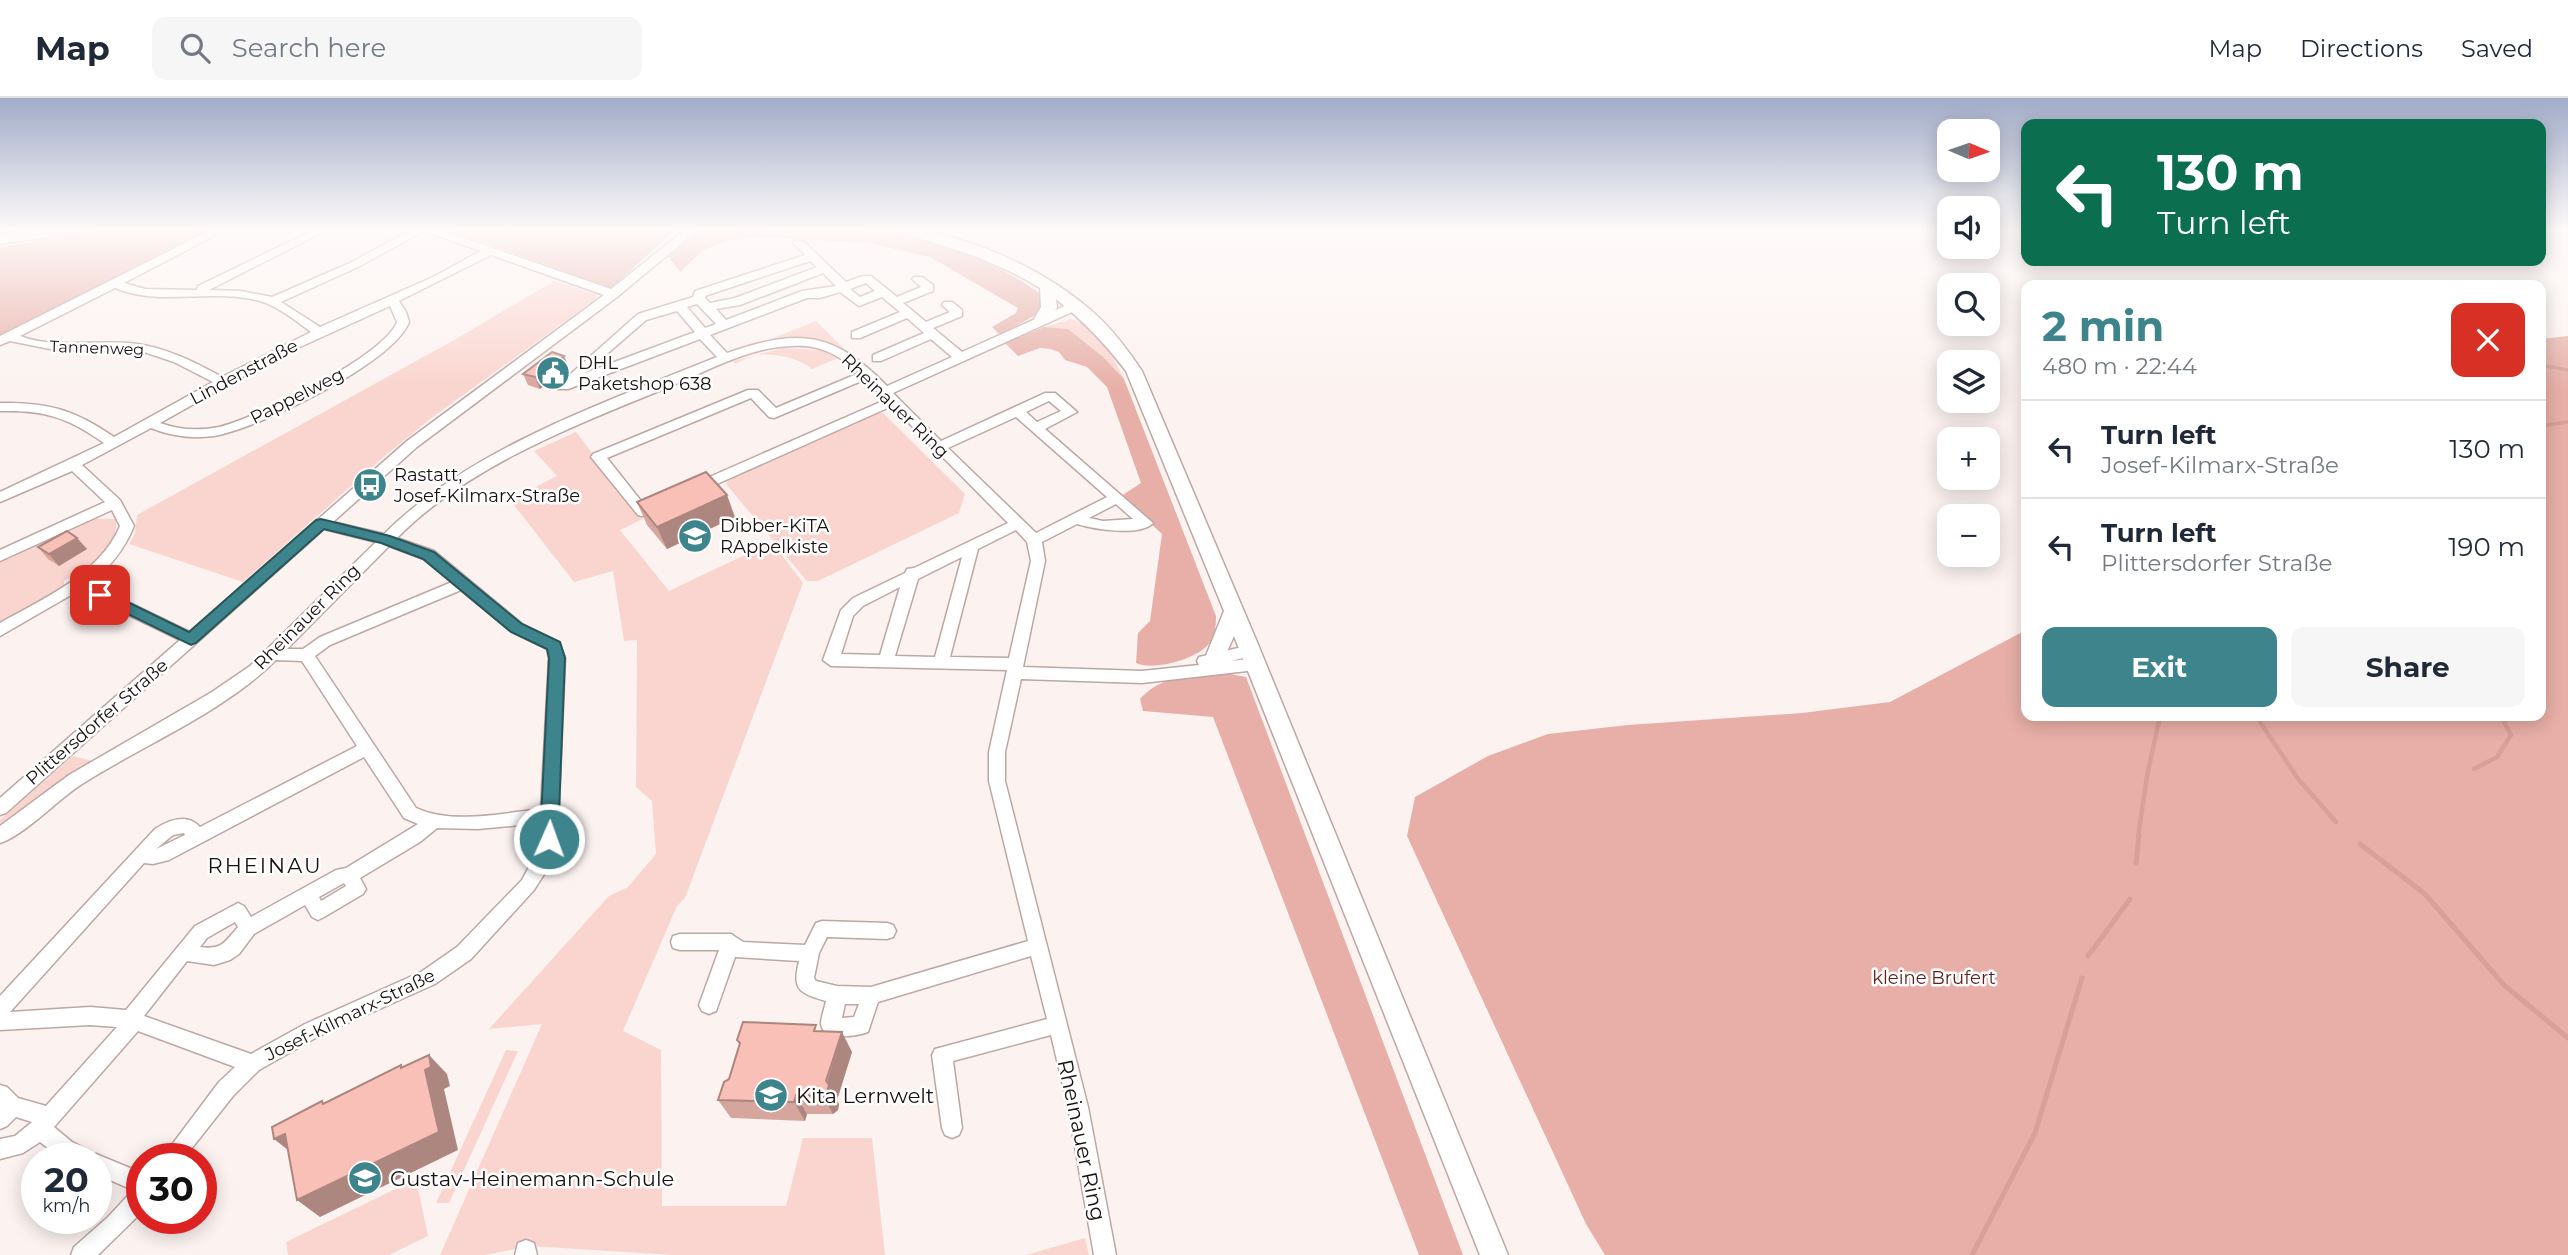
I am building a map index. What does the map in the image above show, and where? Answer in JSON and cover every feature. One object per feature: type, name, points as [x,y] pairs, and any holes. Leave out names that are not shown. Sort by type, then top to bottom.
[{"type":"main road","points":[[1046,284],[1081,308],[1116,344],[1139,380],[1494,1255]]},
{"type":"main road","points":[[1042,319],[1049,307],[1046,284]]},
{"type":"main road","points":[[1215,658],[1234,611]]},
{"type":"street","points":[[5,338],[114,283],[141,291],[227,292],[273,301],[319,332]]},
{"type":"street","points":[[197,292],[215,283]]},
{"type":"street","points":[[273,301],[314,283]]},
{"type":"street","name":"Lindenstraße","points":[[0,497],[115,444],[222,382],[319,332],[432,283]]},
{"type":"street","points":[[582,283],[613,294]]},
{"type":"street","name":"Plittersdorfer Straße","points":[[0,808],[412,444],[626,283]]},
{"type":"street","points":[[724,325],[699,295],[730,283]]},
{"type":"street","points":[[786,283],[736,302],[679,306],[642,317],[563,386],[806,294],[820,294],[854,283]]},
{"type":"street","points":[[839,283],[859,302],[884,292]]},
{"type":"street","points":[[873,283],[961,358]]},
{"type":"street","points":[[895,302],[929,288],[923,283]]},
{"type":"street","name":"Pappelweg","points":[[150,423],[174,432],[190,434],[222,430],[255,419],[359,364],[387,346],[402,326],[403,318],[392,301]]},
{"type":"street","points":[[877,358],[958,313],[948,305]]},
{"type":"street","points":[[679,306],[726,359]]},
{"type":"street","points":[[1011,336],[1042,319],[1081,308]]},
{"type":"street","points":[[865,375],[774,414],[753,393],[598,457],[643,512],[888,396],[961,358],[1081,308]]},
{"type":"street","points":[[856,335],[909,313]]},
{"type":"street","name":"Tannenweg","points":[[5,338],[43,346],[144,348],[173,356],[222,382]]},
{"type":"street","name":"Rheinauer Ring","points":[[0,836],[75,780],[218,696],[274,654],[385,539],[436,496],[528,442],[566,423],[726,359],[771,345],[819,345],[838,351],[888,396],[1034,540],[1038,561],[997,752],[997,781],[1078,1107],[1105,1255]]},
{"type":"street","points":[[1036,428],[1070,412],[1039,386]]},
{"type":"street","points":[[939,447],[1050,396]]},
{"type":"street","points":[[0,407],[39,407],[66,412],[115,444]]},
{"type":"street","points":[[1017,411],[1146,523],[1103,526],[1075,519]]},
{"type":"street","points":[[0,630],[77,584],[111,556],[125,535],[127,526],[115,503],[74,465]]},
{"type":"street","points":[[1034,540],[1117,498]]},
{"type":"street","points":[[0,555],[115,503]]},
{"type":"street","name":"Josef-Kilmarx-Straße","points":[[184,1143],[226,1090],[252,1064],[312,1030],[428,978],[464,953],[537,873],[548,848],[557,658],[555,646],[517,628],[429,555],[385,539],[321,524]]},
{"type":"street","points":[[1017,524],[912,573],[858,602],[846,614],[831,660],[942,663],[1142,677],[1253,657]]},
{"type":"street","points":[[942,663],[972,546]]},
{"type":"street","points":[[886,661],[912,573]]},
{"type":"street","points":[[274,654],[306,655],[325,641],[464,583]]},
{"type":"street","points":[[77,584],[191,639]]},
{"type":"street","points":[[306,655],[410,813],[432,822],[550,815]]},
{"type":"street","points":[[1170,673],[1215,658],[1253,657]]},
{"type":"street","points":[[0,1009],[140,855],[163,855],[367,748]]},
{"type":"street","points":[[183,951],[214,957],[223,954],[232,948],[248,928],[308,894],[318,912],[357,889],[349,875],[414,837],[432,822]]},
{"type":"street","points":[[0,1149],[15,1147],[46,1122],[201,932],[238,911],[248,928]]},
{"type":"street","points":[[887,931],[822,929],[810,953],[804,980],[806,986],[837,995],[871,996],[1039,947]]},
{"type":"street","points":[[680,942],[731,942],[739,950],[810,953]]},
{"type":"street","points":[[709,1005],[731,942]]},
{"type":"street","points":[[837,995],[830,1020],[835,1027],[861,1026],[865,1022],[871,996]]},
{"type":"street","points":[[0,1021],[90,1016],[132,1019],[252,1064]]},
{"type":"street","points":[[952,1128],[942,1055],[1057,1025]]},
{"type":"street","points":[[4,1106],[46,1122]]},
{"type":"street","points":[[46,1122],[54,1143]]},
{"type":"street","points":[[82,1255],[126,1214]]},
{"type":"shaded area","points":[[551,283],[560,283],[596,294],[596,299],[434,416],[387,454],[243,582],[129,544],[135,534],[137,515],[456,339]]},
{"type":"shaded area","points":[[1071,319],[1089,328],[1096,335],[1124,379],[1076,339],[1044,327]]},
{"type":"shaded area","points":[[816,321],[844,349],[810,339],[766,341]]},
{"type":"shaded area","points":[[783,348],[820,350],[838,358],[812,369],[793,359],[771,355],[754,356],[735,364],[733,361]]},
{"type":"shaded area","points":[[874,413],[883,413],[965,494],[959,513],[818,581],[807,581],[726,484],[729,480]]},
{"type":"shaded area","points":[[576,432],[643,519],[620,530],[669,591],[772,542],[803,583],[685,898],[677,906],[623,1031],[661,1050],[662,1206],[786,1206],[803,1138],[872,1138],[885,1255],[673,1255],[530,1246],[485,1255],[440,1255],[542,1024],[489,1029],[609,896],[628,887],[656,854],[652,801],[636,787],[637,640],[624,641],[613,571],[574,582],[510,500],[557,476],[534,451]]},
{"type":"shaded area","points":[[95,516],[98,519],[116,519],[116,531],[107,549],[92,563],[64,581],[64,587],[0,625],[0,560]]},
{"type":"shaded area","points":[[73,756],[93,761],[0,830],[0,820]]},
{"type":"shaded area","points":[[506,1050],[518,1051],[449,1203],[436,1203]]},
{"type":"shaded area","points":[[416,1179],[428,1236],[389,1255],[288,1255],[286,1242]]},
{"type":"shaded area","points":[[1085,1238],[1089,1255],[1026,1255]]},
{"type":"green space","points":[[0,283],[108,283],[0,337]]},
{"type":"green space","points":[[597,283],[617,283],[611,288]]},
{"type":"green space","points":[[975,283],[1023,283],[1042,295],[1043,307],[1037,314],[1000,335],[992,327],[1016,313],[1018,308]]},
{"type":"green space","points":[[1044,327],[1068,329],[1103,357],[1124,379],[1216,616],[1211,640],[1206,647],[1192,656],[1162,665],[1136,663],[1138,633],[1150,621],[1162,534],[1121,496],[1141,483],[1107,387],[1087,367],[1065,360],[1059,352],[1040,348],[1018,356],[1005,343]]},
{"type":"green space","name":"kleine Brufert","points":[[2568,336],[2568,1255],[1605,1255],[1586,1224],[1407,836],[1415,797],[1488,756],[1548,734],[1628,725],[1802,713],[1890,702],[2021,633],[2021,721],[2546,721],[2546,338]]},
{"type":"green space","points":[[1230,674],[1246,677],[1463,1255],[1419,1255],[1213,717],[1143,711],[1140,699],[1160,684],[1181,677]]},
{"type":"building","points":[[552,352],[564,356],[535,377],[523,374]]},
{"type":"building","points":[[706,472],[727,495],[657,527],[637,502]]},
{"type":"building","points":[[67,531],[77,538],[49,554],[38,547]]},
{"type":"building","points":[[743,1022],[816,1025],[814,1031],[842,1032],[826,1081],[829,1085],[827,1092],[823,1096],[796,1095],[794,1102],[718,1100],[724,1082],[729,1079]]},
{"type":"building","points":[[429,1055],[431,1067],[425,1070],[439,1132],[297,1200],[285,1134],[274,1139],[272,1127],[322,1101],[323,1104],[401,1065],[401,1068]]},
{"type":"waterway","points":[[2546,366],[2568,370]]},
{"type":"waterway","points":[[2546,425],[2568,422]]},
{"type":"waterway","points":[[2138,837],[2159,721]]},
{"type":"waterway","points":[[2259,721],[2299,780],[2336,822]]},
{"type":"waterway","points":[[2474,769],[2497,757],[2511,735],[2504,721]]},
{"type":"waterway","points":[[2136,863],[2139,835]]},
{"type":"waterway","points":[[2360,844],[2425,894],[2504,985],[2568,1038]]},
{"type":"waterway","points":[[2088,956],[2130,899]]},
{"type":"waterway","points":[[1972,1255],[2035,1133],[2082,978]]},
{"type":"place","name":"DHL Paketshop 638","points":[[553,373]]},
{"type":"place","name":"Rastatt, Josef-Kilmarx-Straße","points":[[370,485]]},
{"type":"place","name":"Dibber-KiTA RAppelkiste","points":[[695,536]]},
{"type":"place","name":"Kita Lernwelt","points":[[771,1095]]},
{"type":"place","name":"Gustav-Heinemann-Schule","points":[[365,1178]]},
{"type":"district","name":"RHEINAU","points":[[265,865]]},
{"type":"route","points":[[100,595],[191,639],[321,524],[385,539],[429,555],[517,628],[555,646],[557,658],[549,839]]}]
